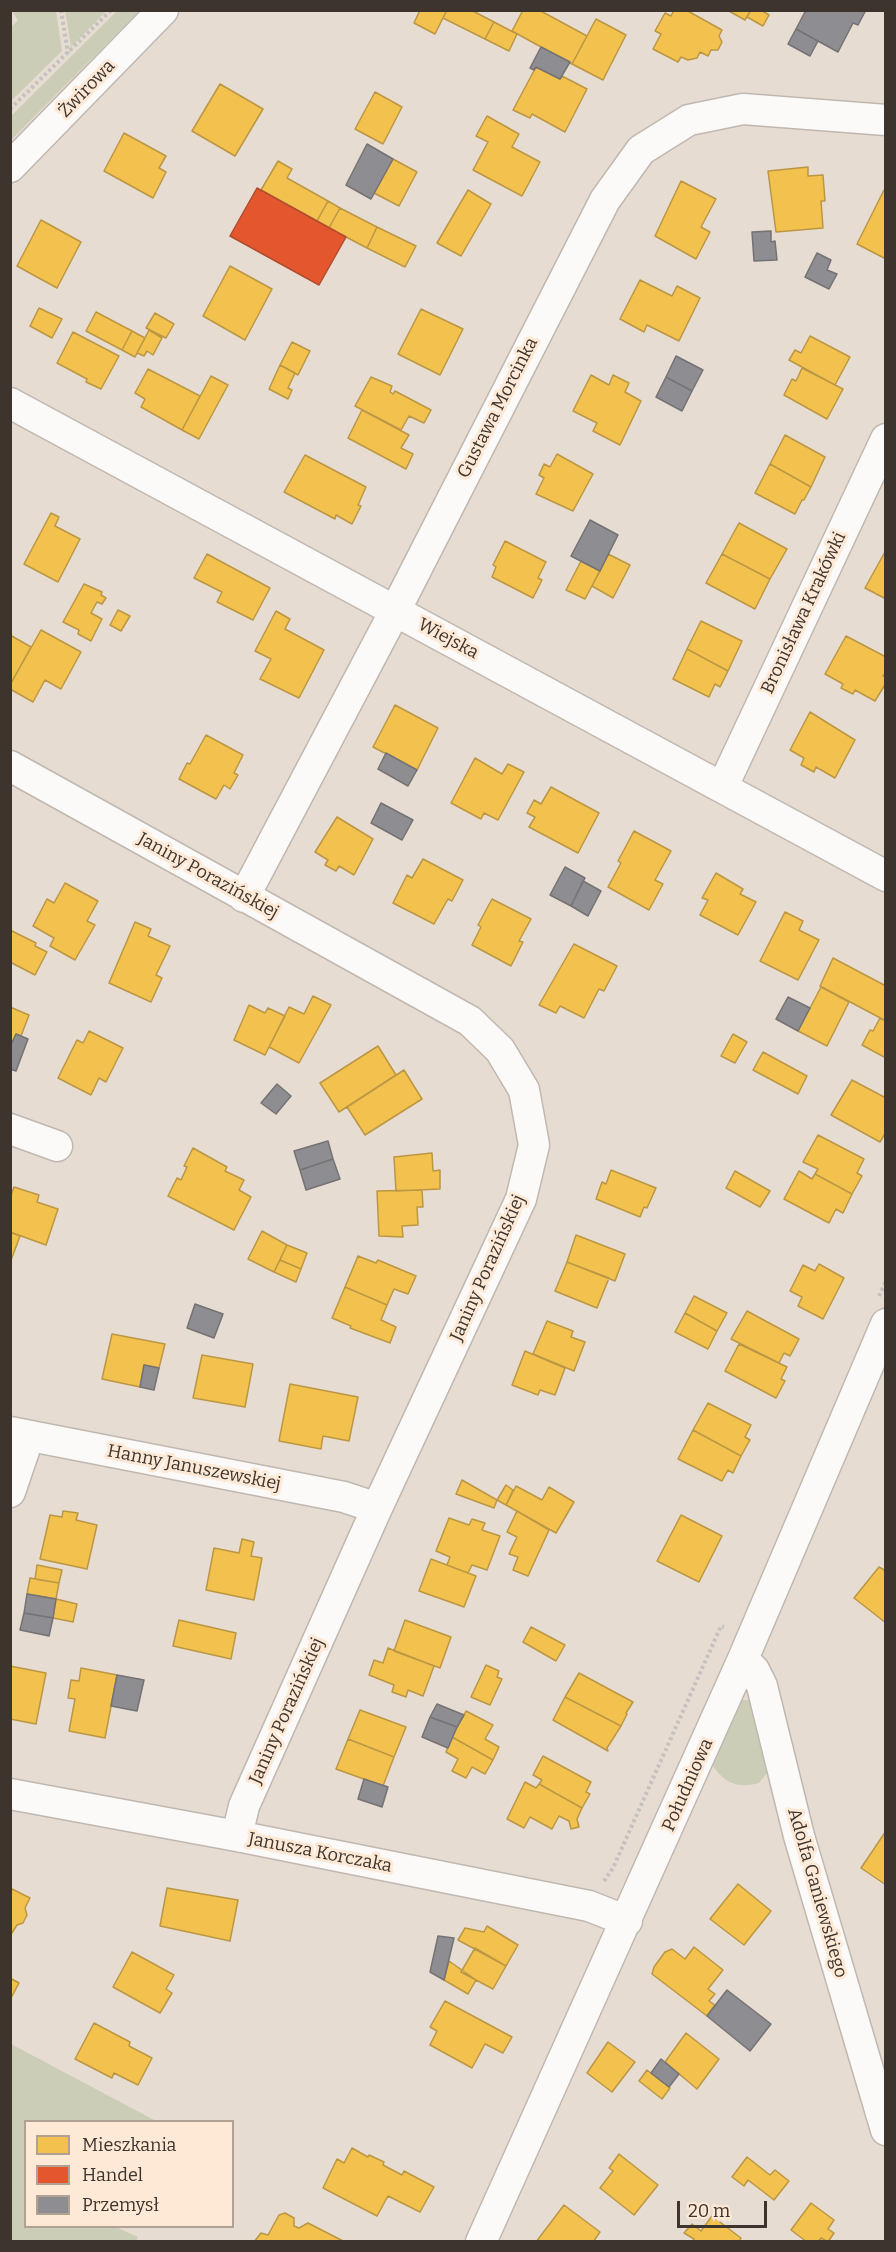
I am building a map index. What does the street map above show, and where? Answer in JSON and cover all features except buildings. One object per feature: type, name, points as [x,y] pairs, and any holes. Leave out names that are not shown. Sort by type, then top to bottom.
[{"type":"street","name":"Żwirowa","points":[[10,166],[163,10]]},
{"type":"street","name":"Gustawa Morcinka","points":[[244,897],[395,611],[605,200],[641,150],[689,120],[743,109],[885,120]]},
{"type":"street","name":"Wiejska","points":[[10,403],[723,786],[885,876]]},
{"type":"street","name":"Bronisława Krakówki","points":[[723,786],[885,440]]},
{"type":"street","name":"Janiny Porazińskiej","points":[[10,766],[470,1021],[500,1050],[524,1090],[530,1115],[534,1145],[521,1199],[377,1508],[244,1806],[237,1836]]},
{"type":"street","points":[[10,1129],[57,1146]]},
{"type":"street","name":"Południowa","points":[[481,2241],[743,1659],[885,1324]]},
{"type":"street","name":"Hanny Januszewskiej","points":[[20,1434],[344,1497],[377,1508]]},
{"type":"street","points":[[10,1492],[20,1434]]},
{"type":"street","name":"Adolfa Ganiewskiego","points":[[743,1659],[754,1670],[762,1686],[799,1836],[885,2130]]},
{"type":"street","name":"Janusza Korczaka","points":[[10,1794],[237,1836],[589,1906],[627,1921]]},
{"type":"path","points":[[61,10],[68,54]]},
{"type":"path","points":[[10,110],[111,10]]},
{"type":"green space","points":[[11,10],[56,11],[62,51],[11,101],[11,27],[18,20]]},
{"type":"green space","points":[[65,10],[106,11],[71,47]]},
{"type":"green space","points":[[117,11],[139,11],[11,140],[11,116]]},
{"type":"green space","points":[[751,1700],[770,1769],[759,1783],[751,1785],[731,1783],[711,1763],[736,1703]]},
{"type":"green space","points":[[11,2044],[154,2120],[24,2120],[24,2228],[118,2228],[138,2237],[136,2241],[11,2241]]}]
